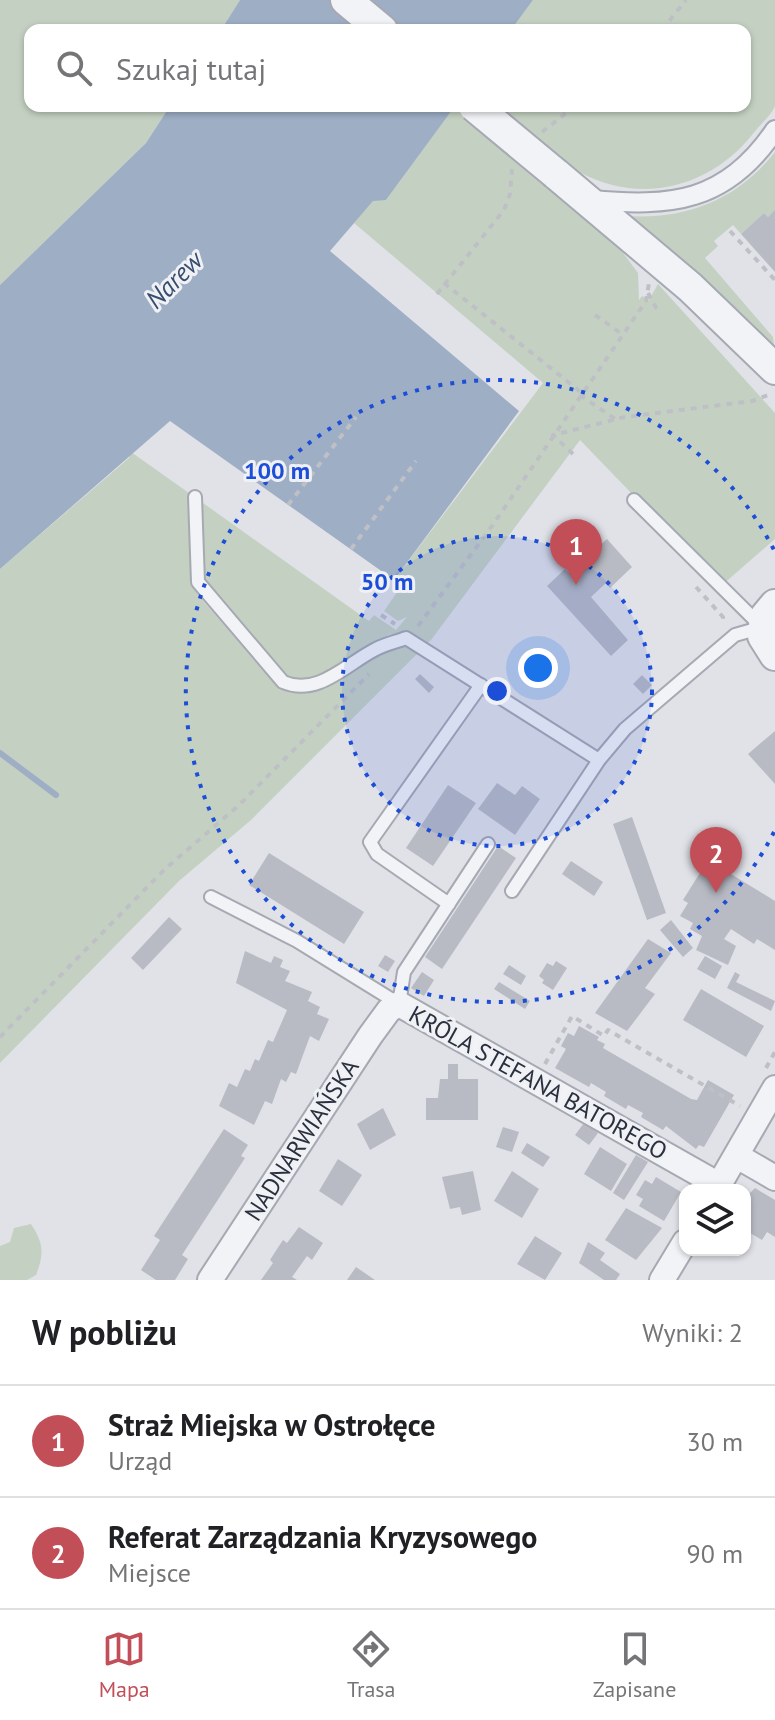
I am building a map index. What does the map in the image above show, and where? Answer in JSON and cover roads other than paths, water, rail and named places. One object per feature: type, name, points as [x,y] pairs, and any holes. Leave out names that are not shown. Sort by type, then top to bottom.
[{"type":"street","points":[[346,0],[375,24]]},
{"type":"street","points":[[481,112],[690,287],[771,383]]},
{"type":"street","points":[[588,200],[652,205],[690,198],[741,170],[775,130]]},
{"type":"street","name":"KRÓLA STEFANA BATOREGO","points":[[399,1004],[712,1184]]},
{"type":"street","name":"NADNARWIAŃSKA","points":[[210,1280],[370,1036],[389,1010],[399,1004]]},
{"type":"street","points":[[719,1184],[775,1088]]},
{"type":"street","points":[[737,1156],[775,1178]]},
{"type":"street","points":[[662,1280],[679,1252]]},
{"type":"lane","points":[[195,497],[198,582],[283,682],[294,687],[317,684],[377,649],[406,638],[599,760]]},
{"type":"lane","points":[[634,500],[771,629]]},
{"type":"lane","points":[[512,891],[599,760],[625,729],[735,635],[771,629]]},
{"type":"lane","points":[[449,904],[377,854],[370,842],[481,685]]},
{"type":"lane","points":[[211,897],[297,941],[399,1004],[404,972],[488,844]]},
{"type":"water","points":[[240,0],[533,0],[515,24],[225,24]]},
{"type":"water","name":"Narew","points":[[166,112],[451,112],[386,200],[373,201],[330,251],[519,411],[394,580],[170,421],[0,569],[0,285],[146,143]]},
{"type":"waterway","points":[[0,753],[56,795]]},
{"type":"place","name":"Straż Miejska w Ostrołęce","points":[[576,585]]},
{"type":"place","name":"Referat Zarządzania Kryzysowego","points":[[716,893]]}]
